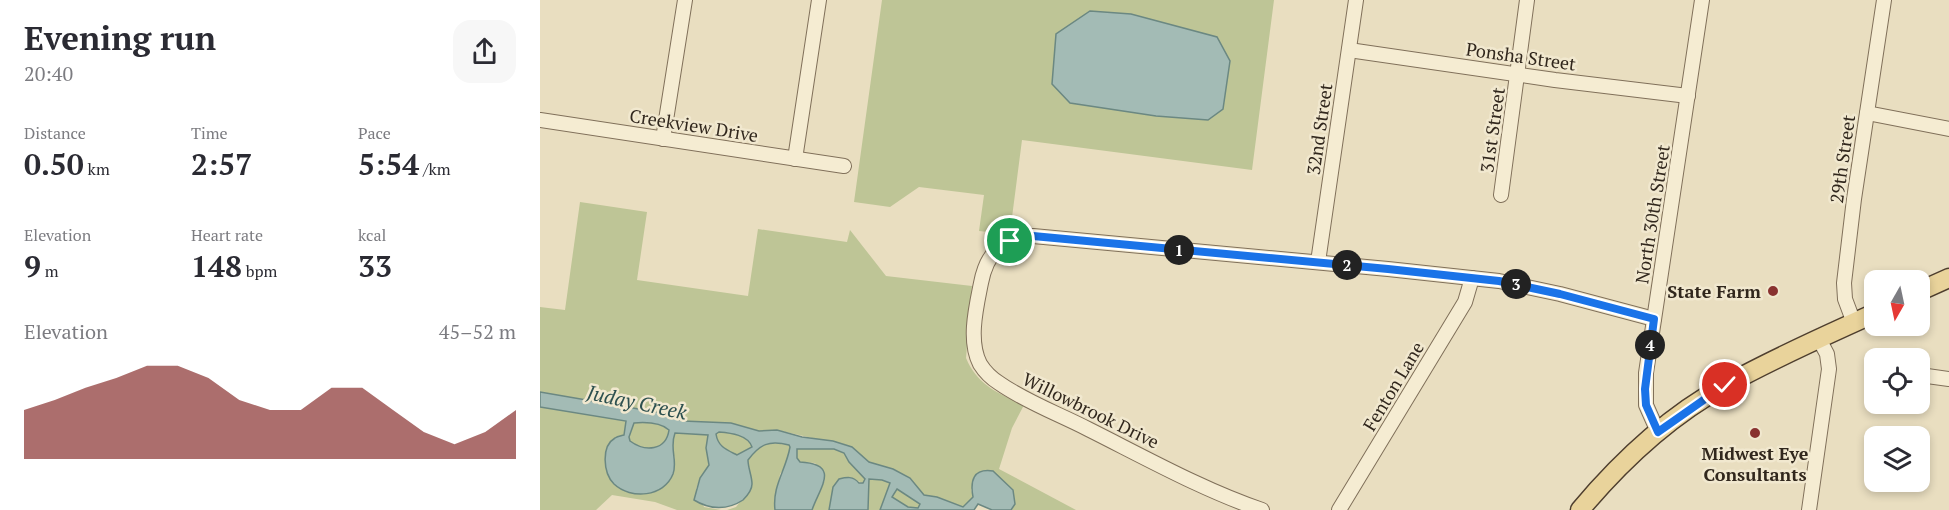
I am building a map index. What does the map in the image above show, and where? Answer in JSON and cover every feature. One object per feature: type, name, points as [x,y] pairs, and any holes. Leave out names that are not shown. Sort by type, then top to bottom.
[{"type":"main road","points":[[1930,287],[1949,278]]},
{"type":"main road","points":[[1580,510],[1607,477],[1658,432],[1725,385],[1864,318]]},
{"type":"street","points":[[663,139],[685,0]]},
{"type":"street","points":[[795,159],[819,0]]},
{"type":"street","name":"32nd Street","points":[[1318,262],[1356,0]]},
{"type":"street","name":"31st Street","points":[[1501,195],[1527,0]]},
{"type":"street","name":"North 30th Street","points":[[1658,432],[1646,405],[1645,389],[1702,0]]},
{"type":"street","name":"29th Street","points":[[1854,322],[1845,299],[1844,283],[1884,0]]},
{"type":"street","name":"Ponsha Street","points":[[1349,50],[1688,96]]},
{"type":"street","points":[[1867,113],[1949,129]]},
{"type":"street","name":"Creekview Drive","points":[[540,120],[844,166]]},
{"type":"street","name":"Willowbrook Drive","points":[[1262,510],[1224,495],[1036,404],[997,382],[987,373],[976,354],[974,332],[979,290],[991,255],[1010,241],[1033,236],[1318,262],[1472,278],[1528,287],[1654,319]]},
{"type":"street","name":"Fenton Lane","points":[[1339,510],[1465,302],[1472,278]]},
{"type":"street","points":[[1809,510],[1829,378],[1827,354],[1819,339]]},
{"type":"street","points":[[1930,377],[1949,380]]},
{"type":"green space","points":[[882,0],[1274,0],[1252,170],[1022,140],[1011,225],[1004,234],[979,231],[984,195],[919,187],[890,207],[854,202]]},
{"type":"green space","points":[[580,202],[647,212],[637,280],[748,296],[758,229],[847,242],[850,230],[886,276],[972,286],[966,358],[976,375],[990,388],[1024,405],[1012,428],[999,469],[1076,510],[1011,510],[1013,508],[971,489],[973,497],[964,507],[924,495],[910,478],[893,469],[869,462],[852,447],[777,430],[759,431],[731,423],[683,421],[656,412],[626,420],[624,436],[608,445],[675,459],[671,445],[674,433],[709,435],[706,448],[709,465],[696,489],[704,507],[721,510],[677,510],[655,502],[612,495],[596,510],[540,510],[540,307],[565,310]]},
{"type":"green space","points":[[634,423],[657,424],[669,430],[664,443],[649,448],[630,441],[629,437]]},
{"type":"green space","points":[[719,432],[743,437],[752,447],[737,455],[723,448],[718,442],[715,434]]},
{"type":"green space","points":[[772,443],[790,447],[786,466],[780,474],[775,510],[727,510],[736,507],[752,487],[748,460],[758,449]]},
{"type":"green space","points":[[797,449],[834,449],[844,453],[865,479],[863,483],[847,477],[839,479],[829,510],[812,510],[825,480],[815,463],[800,462],[797,458]]},
{"type":"green space","points":[[869,479],[890,483],[880,510],[868,510]]},
{"type":"green space","points":[[897,488],[921,505],[918,508],[908,507],[891,497]]},
{"type":"water","points":[[1090,11],[1131,14],[1217,37],[1230,61],[1223,109],[1208,120],[1156,116],[1070,103],[1052,84],[1056,34]]},
{"type":"water","points":[[540,392],[656,412],[683,421],[731,423],[759,431],[777,430],[802,437],[833,441],[852,447],[869,462],[893,469],[910,478],[924,495],[937,497],[963,507],[973,497],[974,477],[981,472],[993,471],[1013,490],[1015,504],[1011,510],[992,510],[978,504],[974,510],[880,510],[890,483],[869,479],[868,510],[829,510],[833,487],[839,479],[850,478],[863,483],[865,479],[844,453],[834,449],[797,449],[797,458],[800,462],[813,464],[824,472],[823,485],[812,510],[775,510],[777,486],[790,447],[770,443],[757,450],[748,460],[752,486],[743,500],[731,506],[719,508],[706,506],[694,500],[700,478],[709,465],[706,448],[708,435],[675,433],[673,444],[675,464],[669,482],[655,491],[638,494],[621,489],[614,484],[606,467],[607,447],[616,437],[624,435],[626,421],[540,407]],"holes":[[[634,423],[661,425],[669,430],[667,437],[664,442],[654,448],[636,445],[630,441],[629,437]],[[719,432],[738,435],[747,440],[752,447],[737,455],[726,450],[716,434]],[[897,489],[920,504],[918,508],[908,507],[892,497]]]},
{"type":"place","name":"State Farm","points":[[1773,291]]},
{"type":"place","name":"Midwest Eye Consultants","points":[[1755,433]]},
{"type":"route","points":[[1010,241],[1033,236],[1499,281],[1560,294],[1654,319],[1645,389],[1649,416],[1658,432],[1725,385]]},
{"type":"water label","name":"Juday Creek","points":[[637,402]]}]
